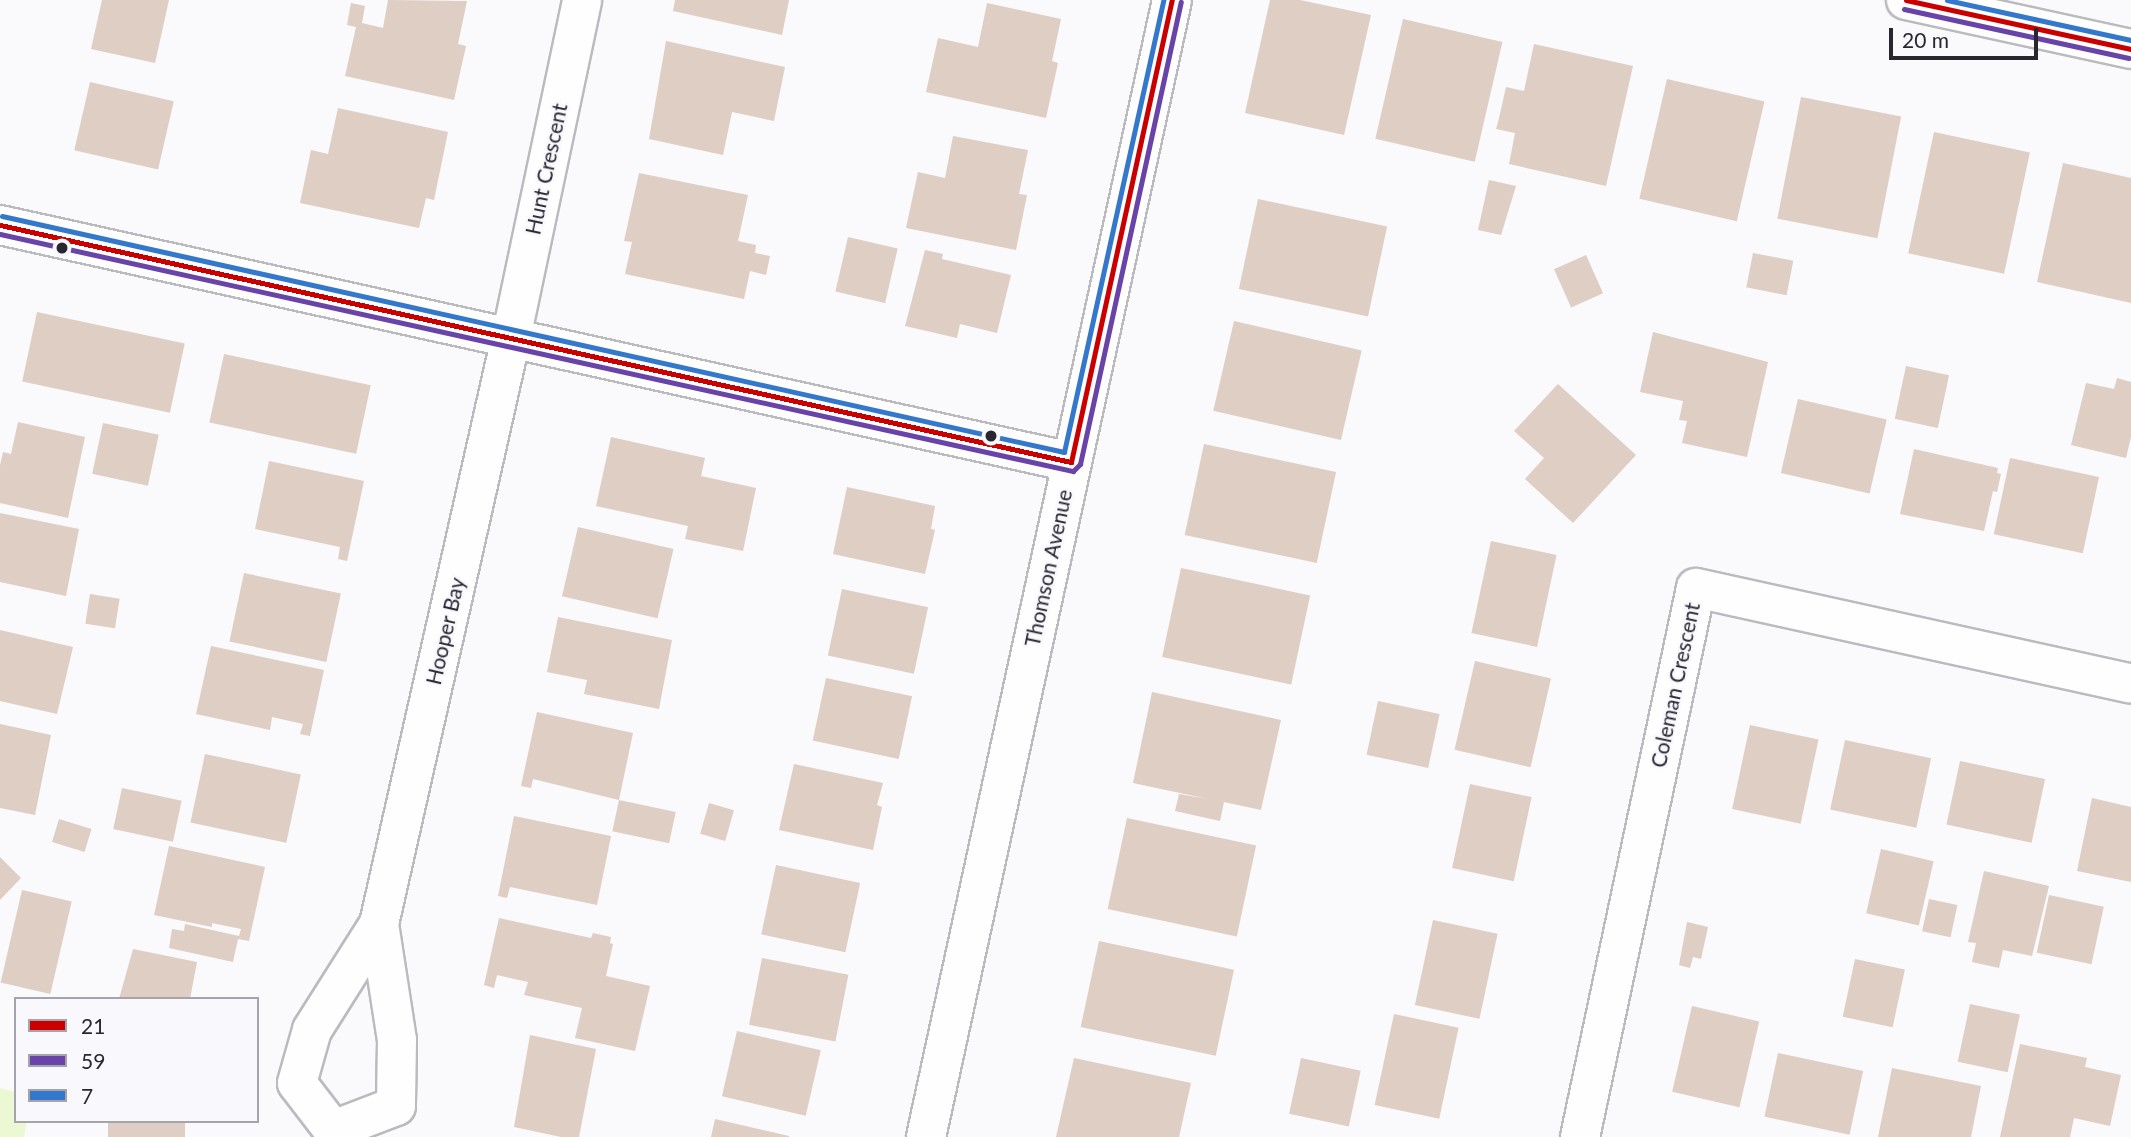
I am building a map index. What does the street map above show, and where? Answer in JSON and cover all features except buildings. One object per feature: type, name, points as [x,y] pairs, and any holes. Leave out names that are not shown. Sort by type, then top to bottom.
[{"type":"street","name":"Hunt Crescent","points":[[511,338],[582,0]]},
{"type":"street","name":"Thomson Avenue","points":[[926,1137],[1172,0]]},
{"type":"street","points":[[1906,0],[2131,49]]},
{"type":"street","points":[[0,225],[1071,462]]},
{"type":"street","name":"Hooper Bay","points":[[379,924],[397,1040],[396,1106],[333,1130],[297,1083],[312,1030],[379,924],[511,338]]},
{"type":"street","name":"Coleman Crescent","points":[[1580,1137],[1696,588],[2131,684]]},
{"type":"green space","points":[[0,1088],[14,1092],[14,1123],[27,1123],[24,1137],[0,1137]]},
{"type":"transit line","name":"7","points":[[2,216],[1064,452],[1163,0]]},
{"type":"transit line","name":"21","points":[[0,225],[1071,462],[1172,0]]},
{"type":"transit line","name":"21","points":[[1906,0],[2131,49]]},
{"type":"transit line","name":"7","points":[[1947,0],[2131,40]]},
{"type":"transit line","name":"59","points":[[0,234],[1073,471],[1080,464],[1181,2]]},
{"type":"transit line","name":"59","points":[[1904,9],[2129,58]]}]
